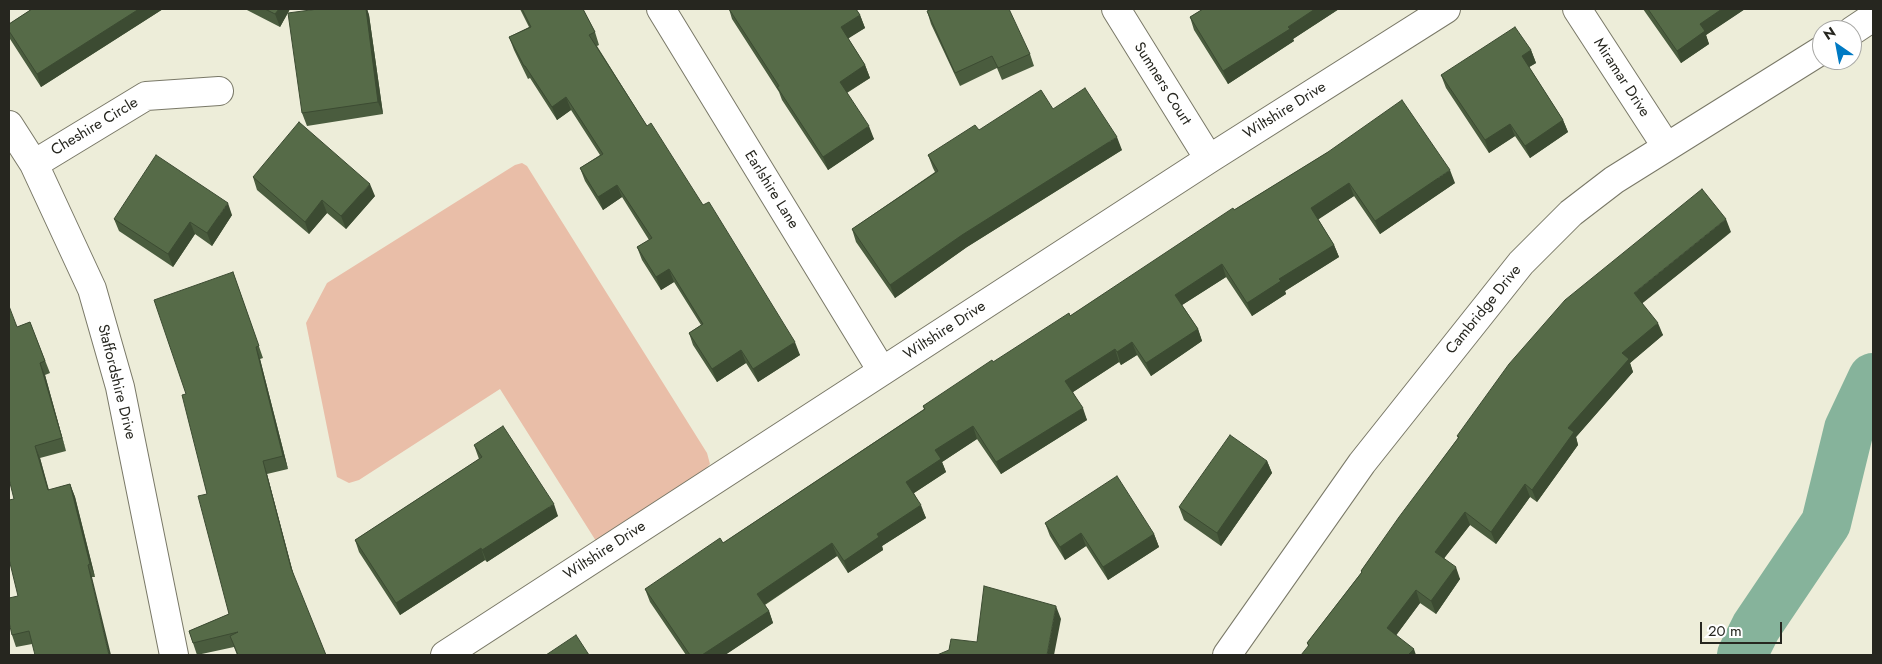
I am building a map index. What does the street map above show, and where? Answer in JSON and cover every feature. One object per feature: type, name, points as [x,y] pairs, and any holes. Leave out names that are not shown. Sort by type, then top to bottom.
[{"type":"street","name":"Earlshire Lane","points":[[661,9],[882,371]]},
{"type":"street","name":"Sumners Court","points":[[1116,9],[1209,159]]},
{"type":"street","name":"Wiltshire Drive","points":[[445,655],[1209,159],[1446,9]]},
{"type":"street","name":"Miramar Drive","points":[[1577,9],[1666,146]]},
{"type":"street","points":[[1862,24],[1873,17]]},
{"type":"street","name":"Cambridge Drive","points":[[1227,655],[1362,463],[1521,263],[1571,213],[1614,180],[1812,56]]},
{"type":"street","name":"Cheshire Circle","points":[[34,164],[146,96],[219,90]]},
{"type":"street","name":"Staffordshire Drive","points":[[9,126],[34,164],[92,289],[120,387],[174,655]]},
{"type":"shaded area","points":[[522,163],[527,166],[707,453],[710,464],[701,474],[596,541],[500,389],[359,480],[349,483],[337,477],[306,323],[327,283],[515,165]]},
{"type":"building","points":[[32,9],[139,9],[37,74],[9,31],[9,24]]},
{"type":"building","points":[[265,9],[279,9],[275,14]]},
{"type":"building","points":[[318,9],[366,9],[378,102],[302,113],[288,13]]},
{"type":"building","points":[[522,9],[583,9],[595,32],[589,35],[647,126],[651,123],[703,205],[709,202],[795,342],[753,369],[741,350],[712,369],[689,333],[703,324],[669,269],[656,277],[637,247],[652,238],[617,185],[598,197],[580,168],[603,154],[566,97],[552,107],[524,66],[509,37],[531,27]]},
{"type":"building","points":[[729,9],[856,9],[860,15],[841,27],[865,65],[840,82],[869,126],[823,157]]},
{"type":"building","points":[[932,9],[1009,9],[1030,54],[998,68],[992,56],[955,73],[927,11]]},
{"type":"building","points":[[1203,9],[1315,9],[1288,27],[1290,29],[1223,71],[1190,17]]},
{"type":"building","points":[[1648,9],[1722,9],[1700,24],[1705,31],[1677,51]]},
{"type":"building","points":[[1515,27],[1531,50],[1522,56],[1563,120],[1525,146],[1510,124],[1485,140],[1441,75]]},
{"type":"building","points":[[1085,88],[1117,137],[962,235],[890,285],[852,229],[938,171],[928,155],[975,125],[979,130],[1041,90],[1053,109]]},
{"type":"building","points":[[1402,100],[1450,170],[1375,221],[1349,183],[1311,208],[1334,245],[1279,279],[1281,281],[1247,303],[1222,264],[1175,295],[1198,329],[1146,363],[1132,342],[1117,352],[1115,349],[1065,381],[1083,408],[996,462],[973,426],[935,450],[941,459],[906,482],[921,505],[877,534],[879,537],[844,561],[832,543],[757,594],[769,611],[702,655],[690,655],[645,589],[720,538],[723,543],[925,409],[923,406],[992,360],[993,362],[1069,313],[1070,316],[1233,208],[1234,210],[1328,152]]},
{"type":"building","points":[[299,122],[370,184],[341,216],[322,200],[305,222],[253,177]]},
{"type":"building","points":[[156,155],[228,203],[207,233],[190,222],[168,254],[114,219]]},
{"type":"building","points":[[1702,189],[1726,219],[1634,293],[1658,323],[1622,353],[1629,359],[1568,428],[1574,432],[1532,490],[1525,484],[1491,532],[1465,512],[1435,552],[1456,567],[1431,601],[1416,590],[1387,628],[1414,649],[1408,655],[1301,655],[1309,645],[1307,643],[1362,572],[1399,517],[1459,437],[1457,436],[1509,364],[1565,300]]},
{"type":"building","points":[[233,272],[259,346],[256,347],[283,456],[263,461],[291,568],[326,655],[238,655],[230,636],[238,632],[193,643],[189,631],[229,614],[198,496],[207,494],[182,395],[186,394],[154,300]]},
{"type":"building","points":[[9,306],[17,327],[30,322],[45,361],[40,363],[62,438],[35,446],[48,490],[70,484],[90,564],[88,565],[109,655],[35,655],[29,631],[12,635],[9,622],[9,598],[18,596],[9,559],[9,500],[14,499],[9,479]]},
{"type":"building","points":[[503,426],[554,504],[396,603],[355,540],[482,457],[474,445]]},
{"type":"building","points":[[1230,435],[1267,461],[1217,533],[1179,507]]},
{"type":"building","points":[[1117,476],[1154,534],[1103,567],[1081,533],[1060,547],[1045,523]]},
{"type":"building","points":[[984,586],[1056,606],[1047,655],[937,655],[949,650],[951,639],[977,642]]},
{"type":"building","points":[[576,635],[589,655],[546,655]]},
{"type":"waterway","points":[[1742,655],[1756,627],[1826,523],[1849,429],[1873,378]]}]
